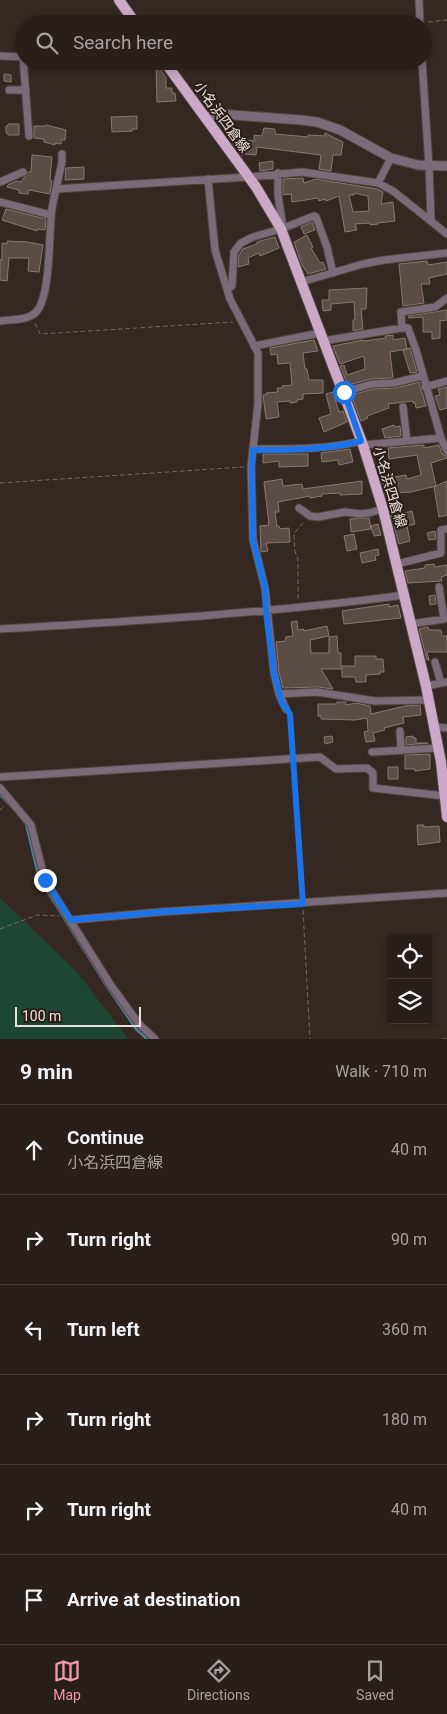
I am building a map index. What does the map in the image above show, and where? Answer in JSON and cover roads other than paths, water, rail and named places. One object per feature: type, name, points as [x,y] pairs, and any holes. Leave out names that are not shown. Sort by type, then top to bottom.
[{"type":"main road","points":[[119,0],[130,15]]},
{"type":"main road","name":"小名浜四倉線","points":[[171,70],[248,176],[282,228],[362,443],[383,509],[426,686],[435,727],[447,816]]},
{"type":"street","points":[[419,0],[420,15]]},
{"type":"street","points":[[0,56],[15,57]]},
{"type":"street","points":[[24,70],[29,136]]},
{"type":"street","points":[[423,70],[430,166],[431,220]]},
{"type":"street","points":[[9,90],[26,90]]},
{"type":"street","points":[[206,117],[220,114],[317,122],[340,130],[391,158],[418,165],[447,166]]},
{"type":"street","points":[[0,320],[31,316],[40,304],[45,289],[51,215],[62,154]]},
{"type":"street","points":[[378,183],[391,158]]},
{"type":"street","points":[[0,182],[23,172]]},
{"type":"street","points":[[56,189],[302,172],[378,183],[393,191],[447,234]]},
{"type":"street","points":[[278,173],[278,195],[282,228]]},
{"type":"street","points":[[208,179],[215,250],[230,299],[258,353],[258,402],[252,467],[253,540],[265,588],[273,664],[279,694],[286,709]]},
{"type":"street","points":[[0,202],[51,215]]},
{"type":"street","points":[[226,288],[232,286],[232,258],[236,248],[241,243],[253,237],[316,217],[327,247],[333,273]]},
{"type":"street","points":[[302,282],[384,260],[447,253]]},
{"type":"street","points":[[402,328],[401,312],[435,307],[447,298]]},
{"type":"street","points":[[254,346],[408,328],[441,438],[447,451]]},
{"type":"street","points":[[343,392],[372,384],[394,383],[422,376]]},
{"type":"street","points":[[425,386],[447,381]]},
{"type":"street","points":[[403,407],[408,441]]},
{"type":"street","points":[[253,450],[297,450],[349,444],[441,438]]},
{"type":"street","points":[[299,508],[310,516],[325,516],[345,512],[360,514],[383,509]]},
{"type":"street","points":[[397,564],[441,554],[441,530],[447,529]]},
{"type":"street","points":[[411,624],[444,619],[440,587]]},
{"type":"street","points":[[0,629],[142,621],[266,611],[405,595]]},
{"type":"street","points":[[426,686],[444,683],[435,662]]},
{"type":"street","points":[[279,694],[317,692],[375,701],[429,700]]},
{"type":"street","points":[[435,727],[447,728]]},
{"type":"street","points":[[400,731],[401,750]]},
{"type":"street","points":[[372,752],[438,748]]},
{"type":"street","points":[[0,776],[320,757],[336,769],[367,768],[372,773],[373,788],[445,796]]},
{"type":"street","points":[[0,788],[31,825],[45,880],[110,984],[139,1024],[155,1039]]},
{"type":"street","points":[[71,920],[160,912],[447,893]]},
{"type":"waterway","points":[[0,795],[13,808]]},
{"type":"waterway","points":[[26,824],[39,878],[106,985],[136,1029],[147,1039]]}]
